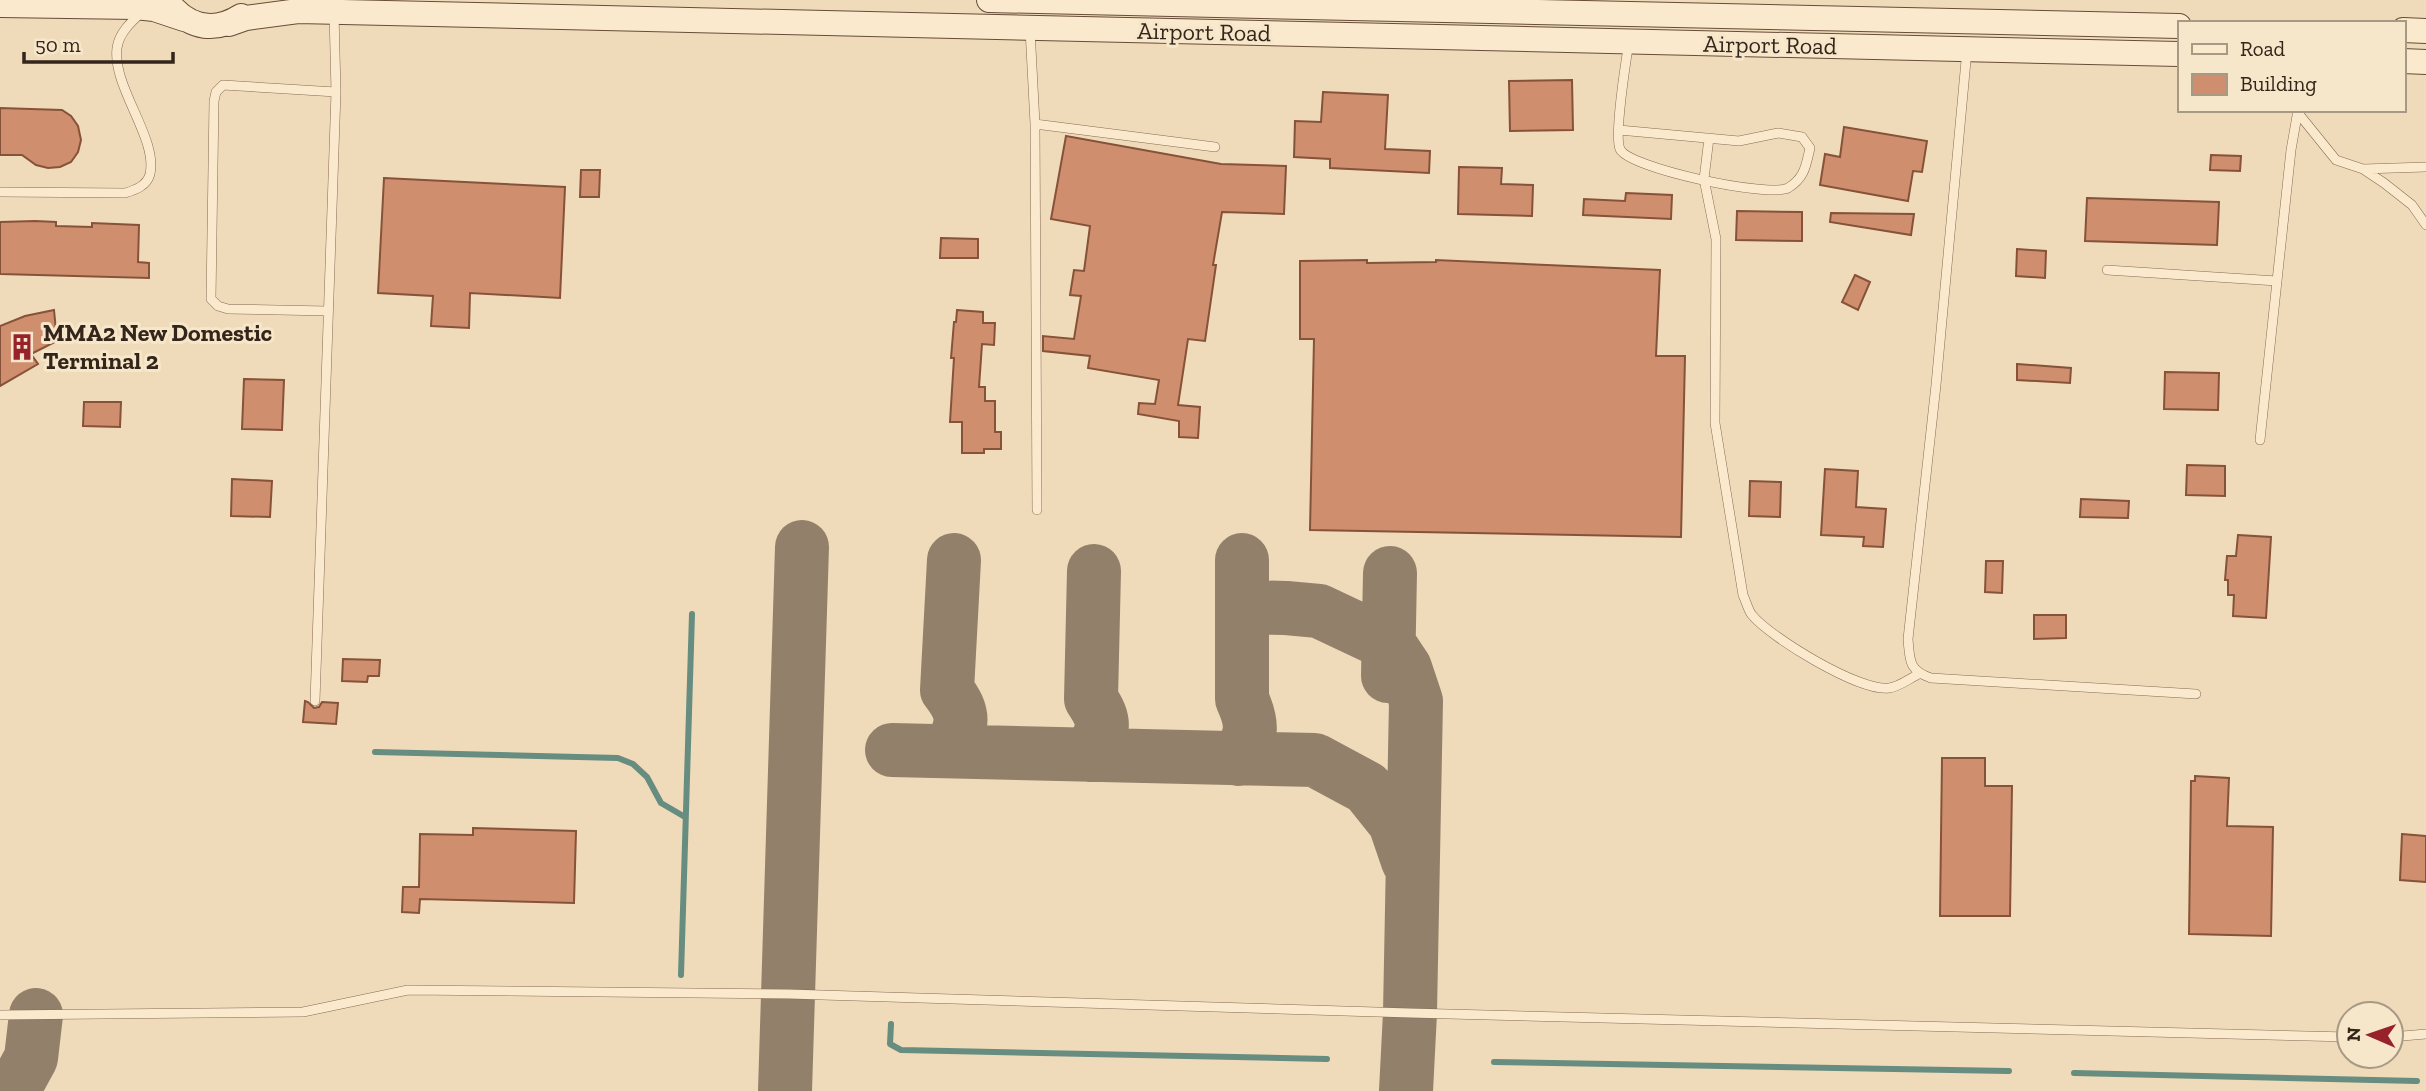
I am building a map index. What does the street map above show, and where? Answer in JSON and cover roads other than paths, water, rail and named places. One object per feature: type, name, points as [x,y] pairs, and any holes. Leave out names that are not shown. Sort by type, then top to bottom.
[{"type":"main road","points":[[229,24],[244,15],[255,0]]},
{"type":"main road","name":"Airport Road","points":[[989,0],[2178,26]]},
{"type":"main road","points":[[0,5],[166,9]]},
{"type":"main road","name":"Airport Road","points":[[166,9],[198,26],[214,27],[272,14],[334,12],[2178,54]]},
{"type":"main road","points":[[2405,30],[2426,31]]},
{"type":"main road","points":[[2405,61],[2426,62]]},
{"type":"lane","points":[[0,192],[125,193],[144,185],[150,176],[148,153],[121,75],[117,47],[128,26],[166,9]]},
{"type":"lane","points":[[315,701],[335,92],[334,12]]},
{"type":"lane","points":[[1030,28],[1035,124],[1037,510]]},
{"type":"lane","points":[[1619,130],[1740,141],[1778,133],[1802,138],[1810,148],[1804,175],[1786,189],[1771,191],[1744,189],[1674,172],[1625,156],[1619,147],[1619,130],[1629,41]]},
{"type":"lane","points":[[1967,49],[1937,373],[1908,639],[1910,662],[1919,674],[1931,678],[2196,694]]},
{"type":"lane","points":[[328,312],[228,309],[218,306],[211,299],[214,100],[216,92],[223,85],[335,92]]},
{"type":"lane","points":[[2298,112],[2336,160],[2363,169],[2412,205],[2426,225]]},
{"type":"lane","points":[[2260,440],[2291,150],[2298,112]]},
{"type":"lane","points":[[1035,124],[1215,147]]},
{"type":"lane","points":[[1709,138],[1704,179],[1716,239],[1715,423],[1743,595],[1752,614],[1791,645],[1842,676],[1870,686],[1890,688],[1919,674]]},
{"type":"lane","points":[[2363,169],[2426,167]]},
{"type":"lane","points":[[2107,270],[2277,281]]},
{"type":"lane","points":[[0,1015],[303,1012],[408,989],[789,994],[1396,1013],[2335,1037]]},
{"type":"lane","points":[[2405,1036],[2426,1034]]},
{"type":"waterway","points":[[681,975],[692,614]]},
{"type":"waterway","points":[[375,752],[618,758],[633,764],[647,777],[661,803],[685,817]]},
{"type":"waterway","points":[[891,1024],[890,1044],[901,1050],[1327,1059]]},
{"type":"waterway","points":[[1494,1062],[2009,1071]]},
{"type":"waterway","points":[[2074,1073],[2417,1081]]},
{"type":"place","name":"MMA2 New Domestic Terminal 2","points":[[22,347]]}]
